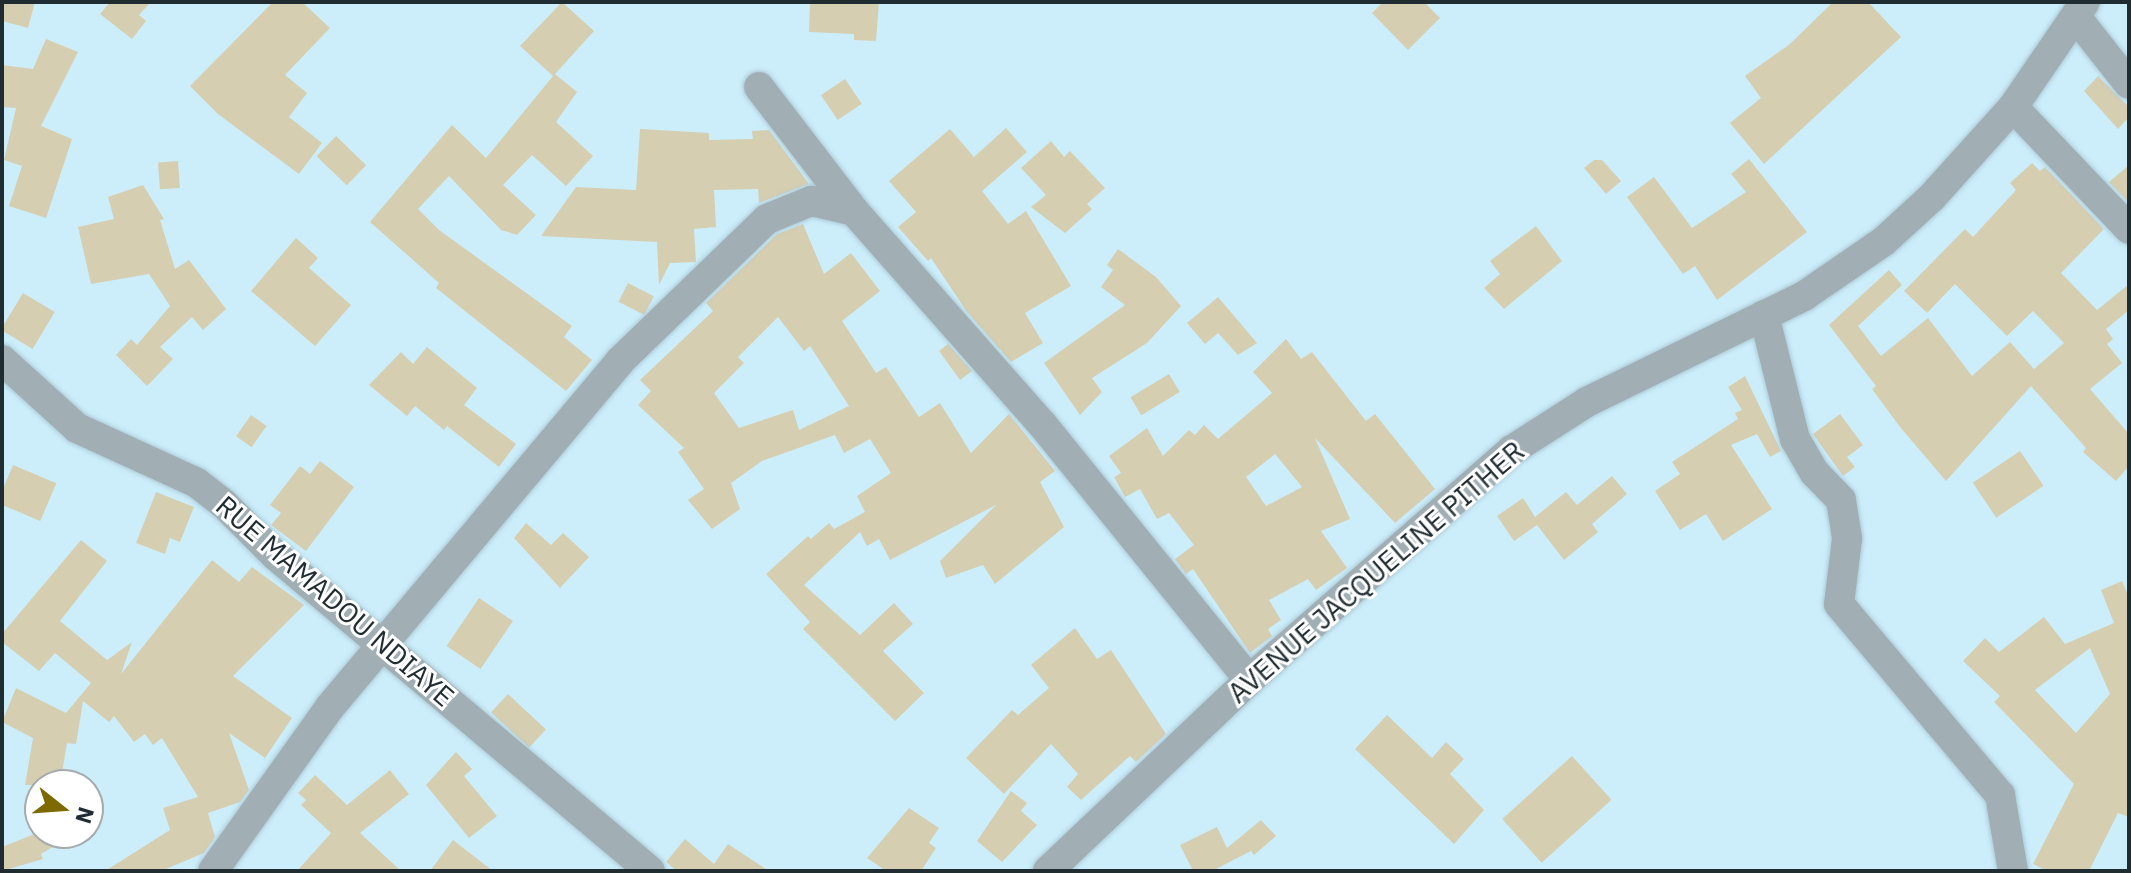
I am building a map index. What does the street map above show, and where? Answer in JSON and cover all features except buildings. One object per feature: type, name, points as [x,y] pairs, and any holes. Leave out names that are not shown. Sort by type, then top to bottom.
[{"type":"street","points":[[2080,10],[2129,84]]},
{"type":"street","name":"AVENUE JACQUELINE PITHER","points":[[1048,871],[1249,680],[1512,450],[1587,402],[1832,279],[1884,241],[1932,197],[2013,107],[2080,10]]},
{"type":"street","points":[[759,87],[854,211],[1042,424],[1249,680]]},
{"type":"street","points":[[2013,107],[2129,229]]},
{"type":"street","points":[[213,871],[330,707],[620,361],[767,219],[811,201],[854,211]]},
{"type":"street","points":[[1764,315],[1795,439],[1815,473],[1841,500],[1847,539],[1839,604],[2000,795],[2013,871]]},
{"type":"street","name":"RUE MAMADOU NDIAYE","points":[[2,360],[77,428],[197,483],[224,504],[275,555],[650,871]]}]
